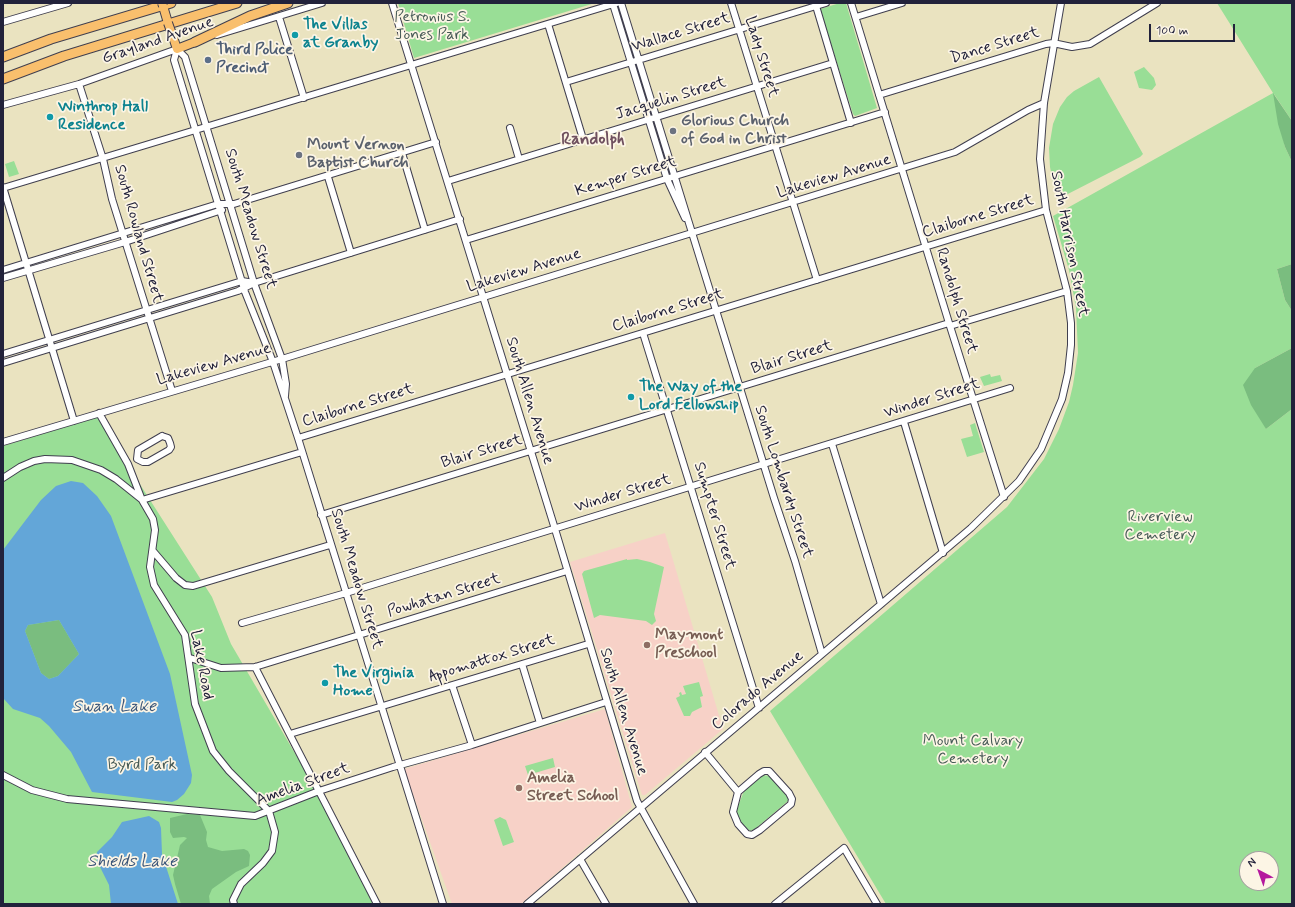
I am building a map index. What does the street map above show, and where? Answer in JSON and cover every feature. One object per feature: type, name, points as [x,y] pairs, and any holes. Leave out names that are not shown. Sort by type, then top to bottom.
[{"type":"highway","points":[[3,57],[51,39],[171,3]]},
{"type":"highway","points":[[3,79],[64,56],[237,3]]},
{"type":"highway","points":[[195,42],[250,16],[288,3]]},
{"type":"main road","name":"South Meadow Street","points":[[162,3],[177,50]]},
{"type":"main road","name":"Grayland Avenue","points":[[177,50],[195,42]]},
{"type":"street","points":[[3,22],[54,5],[68,3]]},
{"type":"street","name":"Grayland Avenue","points":[[195,42],[322,3]]},
{"type":"street","name":"South Allen Avenue","points":[[392,3],[568,571],[588,644],[640,807],[694,904]]},
{"type":"street","name":"South Lombardy Street","points":[[622,3],[763,464],[795,561],[822,654]]},
{"type":"street","name":"Lady Street","points":[[731,3],[817,280]]},
{"type":"street","name":"Wallace Street","points":[[566,82],[826,3]]},
{"type":"street","name":"Randolph Street","points":[[851,3],[949,325],[1004,497]]},
{"type":"street","points":[[856,17],[902,3]]},
{"type":"street","name":"South Harrison Street","points":[[1004,497],[1019,481],[1041,449],[1062,399],[1068,373],[1071,345],[1071,323],[1068,291],[1046,210],[1040,159],[1044,103],[1061,3]]},
{"type":"street","name":"Dance Street","points":[[879,95],[1054,43],[1072,47],[1090,44],[1156,3]]},
{"type":"street","points":[[74,421],[3,188],[615,4]]},
{"type":"street","name":"South Lombardy Street","points":[[615,4],[631,62],[667,178],[679,207],[691,230]]},
{"type":"street","points":[[816,6],[851,122]]},
{"type":"street","points":[[278,17],[304,98]]},
{"type":"street","points":[[548,24],[583,140]]},
{"type":"street","name":"Grayland Avenue","points":[[3,105],[79,84],[177,50]]},
{"type":"street","name":"South Meadow Street","points":[[285,400],[286,384],[282,359],[254,283],[185,57],[177,50],[174,60],[244,289],[256,323],[273,362],[285,400],[298,438],[330,545],[443,904]]},
{"type":"street","name":"Jacquelin Street","points":[[448,181],[833,63]]},
{"type":"street","name":"South Rowland Street","points":[[79,84],[103,159],[112,199],[125,242],[172,391]]},
{"type":"street","name":"Lakeview Avenue","points":[[3,442],[273,362],[484,297],[691,230],[793,203],[955,152],[1028,110],[1044,103]]},
{"type":"street","name":"Kemper Street","points":[[466,240],[885,112]]},
{"type":"street","points":[[510,128],[519,159]]},
{"type":"street","points":[[3,278],[125,242],[220,211],[230,205],[328,177],[436,142]]},
{"type":"street","points":[[402,153],[425,230]]},
{"type":"street","points":[[328,177],[351,253]]},
{"type":"street","points":[[3,270],[218,204],[230,205]]},
{"type":"street","name":"Claiborne Street","points":[[298,438],[1046,210]]},
{"type":"street","points":[[3,363],[244,289],[254,283],[460,219]]},
{"type":"street","points":[[3,354],[242,281],[254,283]]},
{"type":"street","name":"Blair Street","points":[[321,515],[740,387],[1068,291]]},
{"type":"street","name":"Sumpter Street","points":[[643,333],[759,708]]},
{"type":"street","name":"Winder Street","points":[[242,623],[346,593],[904,422],[1010,388]]},
{"type":"street","name":"Lake Road","points":[[100,413],[128,464],[142,500],[153,519],[155,530],[150,567],[154,585],[185,634],[190,658],[190,675],[194,687],[195,704],[213,751],[229,771],[269,811],[276,832],[272,850],[263,863],[241,884],[233,900],[234,904]]},
{"type":"street","points":[[904,422],[943,553]]},
{"type":"street","points":[[162,436],[168,438],[171,447],[169,450],[148,462],[143,462],[137,459],[138,450],[142,447],[162,436]]},
{"type":"street","points":[[832,444],[881,604]]},
{"type":"street","points":[[3,478],[20,467],[39,460],[58,458],[72,460],[101,470],[116,479],[142,500],[302,452]]},
{"type":"street","points":[[128,464],[137,459]]},
{"type":"street","name":"Colorado Avenue","points":[[527,904],[705,752],[943,553],[1004,497]]},
{"type":"street","points":[[153,550],[176,578],[185,585],[193,586],[330,545]]},
{"type":"street","name":"Powhatan Street","points":[[190,658],[198,662],[221,668],[255,667],[568,571]]},
{"type":"street","name":"Appomattox Street","points":[[290,734],[588,644]]},
{"type":"street","points":[[522,664],[540,723]]},
{"type":"street","points":[[255,667],[377,904]]},
{"type":"street","points":[[452,685],[472,745]]},
{"type":"street","name":"Amelia Street","points":[[3,775],[32,790],[54,797],[143,807],[255,816],[319,791],[472,745],[606,702]]},
{"type":"street","points":[[705,752],[738,792]]},
{"type":"street","points":[[764,771],[769,771],[789,793],[792,799],[791,804],[752,835],[747,834],[738,824],[733,812],[738,792],[759,774],[764,771]]},
{"type":"street","points":[[775,904],[844,848],[876,904]]},
{"type":"street","points":[[580,859],[606,904]]},
{"type":"street","points":[[783,898],[786,904]]},
{"type":"shaded area","name":"Maymont Preschool","points":[[665,533],[723,729],[645,795],[642,795],[570,562]]},
{"type":"shaded area","name":"Amelia Street School","points":[[605,709],[632,807],[521,904],[452,904],[404,769]]},
{"type":"green space","name":"Petronius S. Jones Park","points":[[398,3],[595,3],[414,58]]},
{"type":"green space","points":[[840,3],[846,3],[877,108],[855,116],[853,114],[820,9]]},
{"type":"green space","points":[[1217,3],[1292,3],[1292,121],[1274,94],[1285,147],[1292,162],[1292,264],[1277,269],[1285,300],[1292,311],[1292,348],[1255,368],[1266,429],[1292,409],[1292,904],[886,904],[770,711],[1007,507],[1044,459],[1059,429],[1069,402],[1078,353],[1076,308],[1069,270],[1053,216],[1273,93]]},
{"type":"green space","points":[[1144,67],[1154,78],[1156,85],[1152,90],[1139,88],[1134,72]]},
{"type":"green space","points":[[1099,77],[1143,154],[1140,157],[1060,198],[1053,182],[1050,167],[1049,148],[1053,124],[1060,107],[1067,97],[1074,91]]},
{"type":"green space","points":[[1273,93],[1292,121],[1292,162],[1285,147],[1278,124]]},
{"type":"green space","points":[[14,161],[19,174],[9,177],[5,164]]},
{"type":"green space","points":[[1292,264],[1292,311],[1285,300],[1277,269]]},
{"type":"green space","points":[[1292,348],[1292,409],[1266,429],[1251,405],[1243,385],[1255,368]]},
{"type":"green space","points":[[990,374],[991,377],[1000,375],[1002,381],[984,386],[980,377]]},
{"type":"green space","name":"Byrd Park","points":[[97,417],[212,597],[231,644],[317,791],[376,904],[3,904],[3,446]]},
{"type":"green space","points":[[975,423],[984,452],[967,457],[961,439],[973,436],[970,425]]},
{"type":"green space","points":[[627,559],[637,559],[664,567],[654,614],[656,621],[652,625],[646,621],[600,615],[594,618],[582,574],[584,571]]},
{"type":"green space","points":[[59,620],[79,654],[58,676],[49,679],[41,673],[25,631],[28,625]]},
{"type":"green space","points":[[699,682],[703,696],[700,697],[702,707],[692,712],[690,716],[684,716],[676,698],[680,696],[679,693],[681,692],[682,695],[686,694],[683,686]]},
{"type":"green space","points":[[553,758],[555,767],[528,775],[525,766]]},
{"type":"green space","points":[[763,775],[770,776],[788,797],[788,801],[755,829],[750,831],[741,824],[736,811],[744,791]]},
{"type":"green space","points":[[187,814],[200,815],[207,832],[206,840],[208,847],[222,851],[244,849],[248,851],[250,855],[249,866],[236,872],[212,889],[209,896],[210,904],[181,904],[175,884],[173,875],[180,845],[187,838],[173,838],[170,832],[170,818]]},
{"type":"green space","points":[[500,817],[506,820],[514,842],[503,846],[494,820]]},
{"type":"water","name":"Swan Lake","points":[[71,481],[83,483],[97,496],[111,516],[170,674],[192,775],[191,783],[184,794],[172,802],[92,792],[71,752],[49,726],[40,718],[13,709],[3,698],[3,550],[41,500],[56,486]],"holes":[[[59,620],[79,654],[58,676],[49,679],[41,673],[25,631],[28,625]]]},
{"type":"water","name":"Shields Lake","points":[[149,816],[159,822],[161,828],[162,854],[178,904],[111,904],[109,885],[96,859],[97,852],[112,837],[122,822]]},
{"type":"place","name":"The Villas at Granby","points":[[295,35]]},
{"type":"place","name":"Third Police Precinct","points":[[208,60]]},
{"type":"place","name":"Winthrop Hall Residence","points":[[50,117]]},
{"type":"place","name":"Glorious Church of God in Christ","points":[[673,131]]},
{"type":"place","name":"Mount Vernon Baptist Church","points":[[299,155]]},
{"type":"place","name":"The Way of the Lord Fellowship","points":[[631,397]]},
{"type":"place","name":"Maymont Preschool","points":[[647,645]]},
{"type":"place","name":"The Virginia Home","points":[[325,683]]},
{"type":"place","name":"Amelia Street School","points":[[519,788]]},
{"type":"district","name":"Randolph","points":[[593,140]]},
{"type":"park label","name":"Riverview Cemetery","points":[[1160,527]]},
{"type":"park label","name":"Mount Calvary Cemetery","points":[[973,751]]}]
